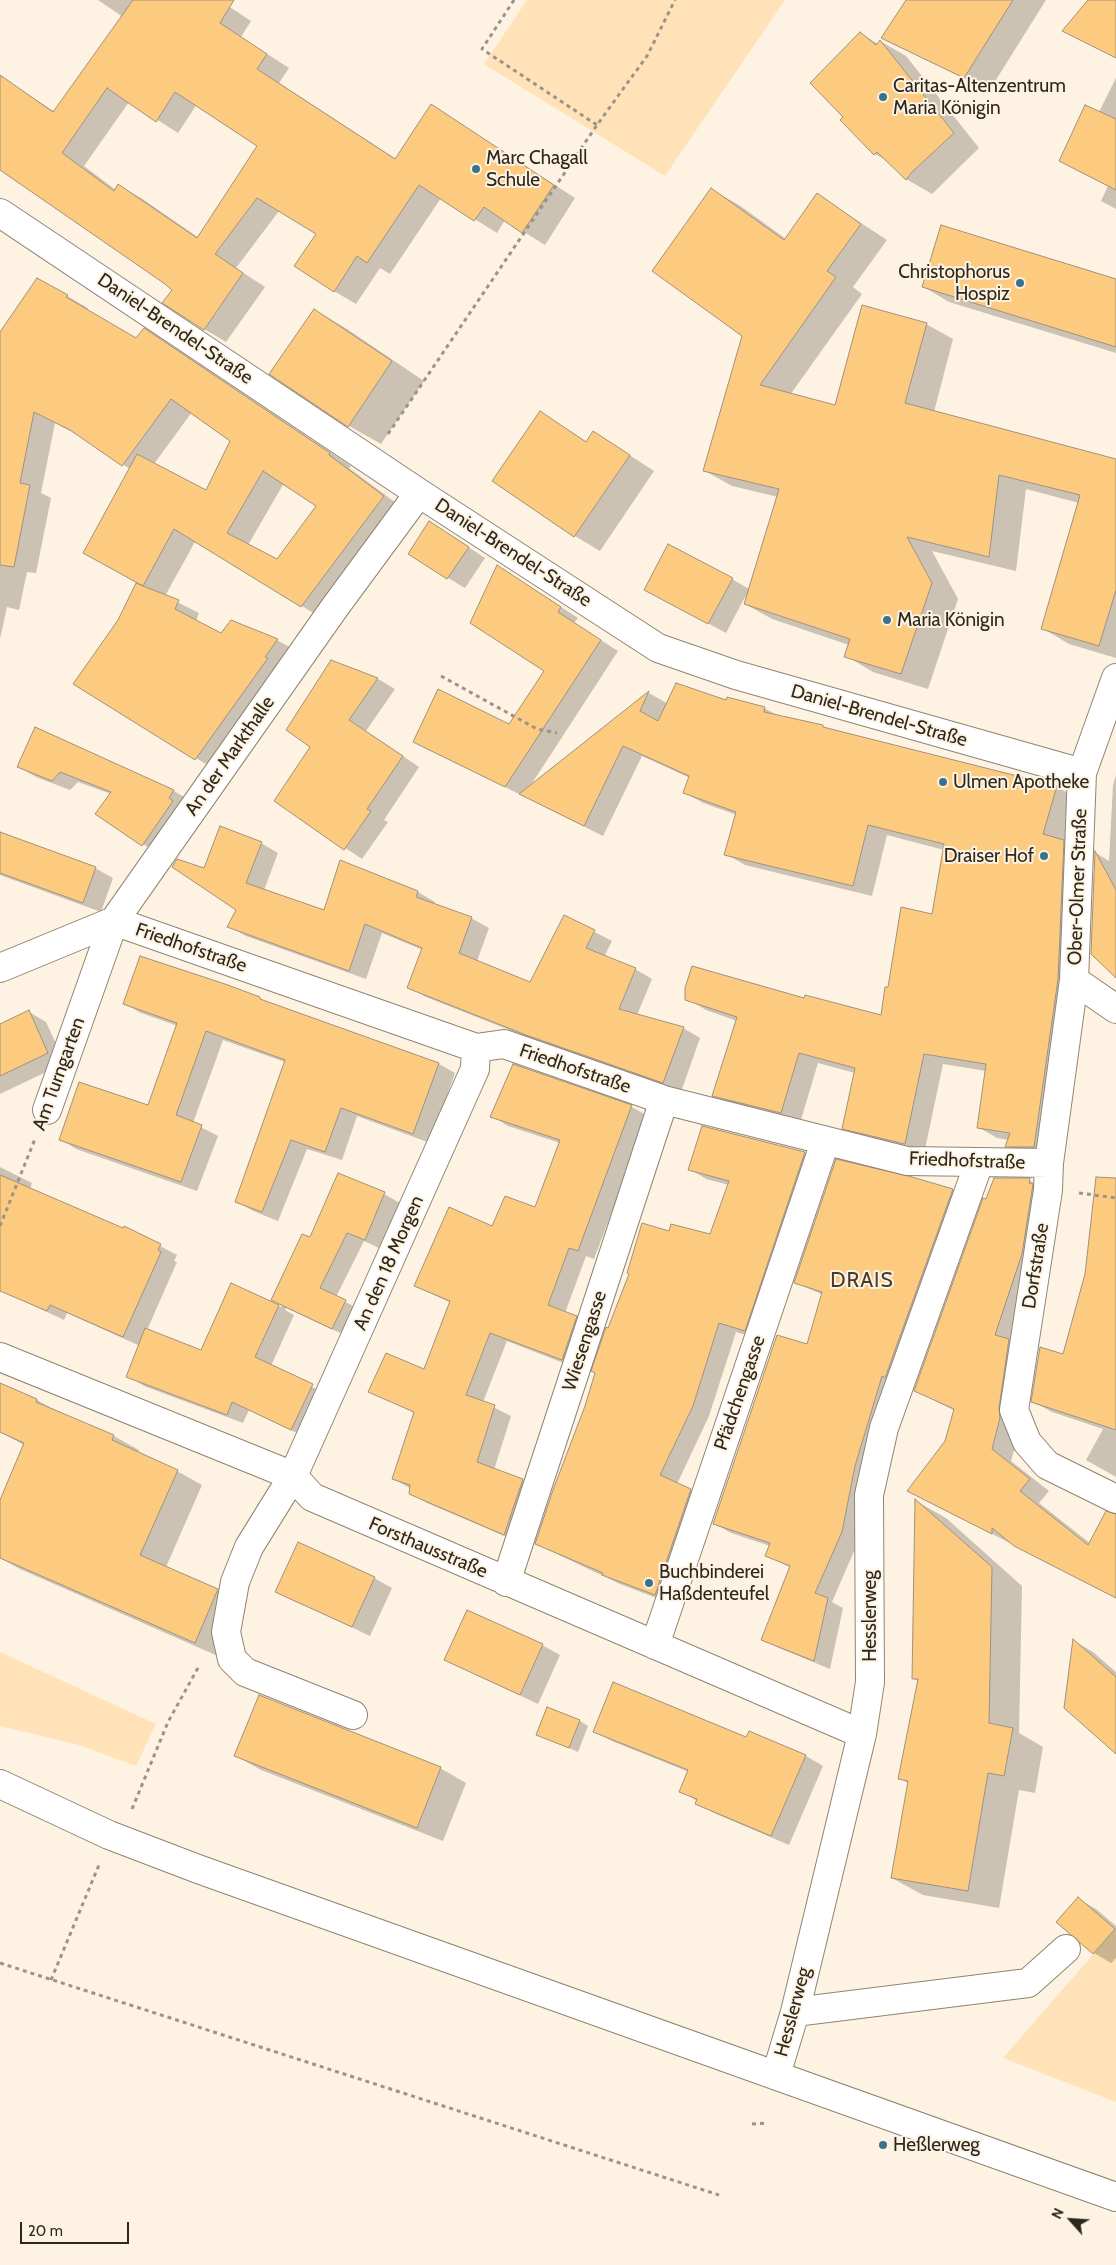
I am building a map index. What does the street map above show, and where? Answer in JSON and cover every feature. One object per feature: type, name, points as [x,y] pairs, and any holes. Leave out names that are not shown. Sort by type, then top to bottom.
[{"type":"street","name":"Daniel-Brendel-Straße","points":[[0,213],[419,493],[658,648],[736,675],[1082,774]]},
{"type":"street","name":"An der Markthalle","points":[[114,921],[336,606],[419,493]]},
{"type":"street","name":"Ober-Olmer Straße","points":[[1116,678],[1082,774],[1074,980],[1116,1009]]},
{"type":"street","points":[[0,968],[114,921]]},
{"type":"street","name":"Friedhofstraße","points":[[114,921],[476,1048],[504,1044],[664,1100],[825,1142],[907,1161],[1049,1163]]},
{"type":"street","name":"Am Turngarten","points":[[47,1110],[114,921]]},
{"type":"street","name":"Dorfstraße","points":[[1074,980],[1049,1163],[1048,1190],[1014,1410],[1027,1442],[1047,1465],[1116,1499]]},
{"type":"street","name":"An den 18 Morgen","points":[[226,1632],[235,1582],[249,1547],[294,1476],[475,1069],[476,1048]]},
{"type":"street","name":"Wiesengasse","points":[[506,1582],[664,1100]]},
{"type":"street","name":"Pfädchengasse","points":[[655,1645],[825,1142]]},
{"type":"street","name":"Hesslerweg","points":[[776,2075],[795,2012],[862,1734],[870,1682],[869,1495],[884,1428],[979,1163]]},
{"type":"street","name":"Forsthausstraße","points":[[0,1357],[294,1476],[312,1497],[862,1734]]},
{"type":"street","points":[[226,1632],[232,1659],[245,1672],[353,1715]]},
{"type":"street","points":[[0,1784],[120,1839],[198,1869],[1116,2197]]},
{"type":"street","points":[[795,2012],[1028,1983],[1066,1949]]},
{"type":"path","points":[[514,0],[482,49],[598,125]]},
{"type":"path","points":[[371,460],[598,125],[647,56],[675,0]]},
{"type":"path","points":[[441,676],[537,729],[558,733]]},
{"type":"path","name":"Am Turngarten","points":[[0,1226],[47,1110]]},
{"type":"path","points":[[51,1980],[102,1859],[120,1839],[160,1739],[179,1699],[200,1663],[226,1632]]},
{"type":"path","points":[[0,1962],[719,2195]]},
{"type":"path","points":[[752,2124],[768,2123]]},
{"type":"shaded area","points":[[527,0],[785,0],[665,176],[484,64]]},
{"type":"shaded area","points":[[0,1652],[156,1724],[136,1766],[79,1745],[0,1726]]},
{"type":"shaded area","points":[[1116,1928],[1116,2102],[1003,2058]]},
{"type":"building","points":[[133,0],[234,0],[220,23],[267,54],[257,69],[395,159],[431,104],[554,185],[522,233],[484,207],[474,221],[419,185],[367,263],[357,256],[334,292],[294,266],[316,234],[257,198],[215,254],[243,273],[204,330],[162,303],[172,290],[165,284],[0,170],[0,75],[53,112]],"holes":[[[107,88],[156,122],[175,92],[257,146],[197,238],[118,184],[114,191],[62,153]]]},
{"type":"building","points":[[906,0],[1013,0],[964,78],[881,38]]},
{"type":"building","points":[[1088,0],[1116,0],[1116,58],[1062,31]]},
{"type":"building","points":[[860,32],[876,45],[880,40],[954,133],[911,173],[906,180],[877,152],[874,155],[840,120],[843,117],[810,83]]},
{"type":"building","points":[[1085,105],[1116,119],[1116,190],[1059,161]]},
{"type":"building","points":[[711,188],[784,240],[817,193],[861,224],[827,271],[836,277],[760,385],[835,405],[862,305],[927,323],[905,403],[1116,459],[1116,590],[1099,646],[1041,629],[1080,495],[999,475],[989,557],[907,537],[932,583],[901,674],[844,657],[850,639],[744,604],[779,489],[703,471],[742,336],[652,271]]},
{"type":"building","name":"Christophorus Hospiz","points":[[941,225],[1116,279],[1116,347],[922,287]]},
{"type":"building","points":[[37,278],[68,295],[66,297],[136,338],[144,328],[330,453],[329,455],[384,496],[301,607],[174,529],[143,586],[83,553],[137,454],[206,490],[230,441],[171,399],[122,466],[70,430],[34,412],[20,483],[30,485],[14,567],[0,565],[0,332]],"holes":[[[263,471],[316,506],[277,559],[227,533]]]},
{"type":"building","points":[[314,309],[392,361],[348,427],[269,374]]},
{"type":"building","points":[[540,411],[586,442],[593,431],[630,455],[574,537],[492,481]]},
{"type":"building","points":[[429,521],[469,547],[447,579],[408,554]]},
{"type":"building","points":[[668,544],[733,578],[708,624],[644,590]]},
{"type":"building","points":[[497,565],[561,607],[558,612],[601,640],[505,787],[413,742],[438,689],[509,724],[544,671],[470,623]]},
{"type":"building","points":[[136,583],[179,600],[175,609],[221,633],[231,620],[278,639],[265,657],[268,658],[195,760],[73,684],[118,620]]},
{"type":"building","points":[[331,660],[378,678],[349,720],[403,756],[367,809],[371,811],[344,850],[274,801],[310,747],[286,730]]},
{"type":"building","points":[[676,683],[726,700],[727,697],[765,707],[764,712],[823,725],[823,727],[1057,786],[1043,834],[1064,840],[1058,979],[1034,1147],[1005,1147],[1010,1133],[977,1128],[986,1064],[924,1054],[905,1144],[842,1129],[855,1068],[799,1053],[781,1113],[712,1096],[737,1017],[685,1000],[685,988],[692,966],[804,998],[805,995],[881,1015],[885,987],[888,987],[901,907],[932,914],[944,844],[868,825],[853,886],[724,855],[736,812],[683,793],[689,776],[623,746],[584,826],[519,794],[649,691],[640,711],[658,721]]},
{"type":"building","points":[[35,727],[174,790],[169,798],[173,801],[142,846],[95,814],[111,792],[60,772],[52,781],[17,767]]},
{"type":"building","points":[[220,826],[262,842],[246,883],[324,910],[340,860],[418,891],[416,897],[472,917],[459,953],[530,982],[564,915],[595,930],[586,948],[636,968],[619,1009],[684,1027],[663,1083],[526,1035],[407,988],[422,948],[365,924],[349,971],[227,927],[236,910],[172,867],[177,859],[204,868]]},
{"type":"building","points":[[0,832],[96,867],[83,903],[0,873]]},
{"type":"building","points":[[1095,851],[1116,890],[1116,978],[1091,954]]},
{"type":"building","points":[[140,956],[225,984],[260,997],[260,999],[439,1063],[413,1134],[341,1108],[325,1152],[291,1140],[262,1212],[235,1202],[285,1060],[206,1031],[176,1115],[202,1125],[181,1182],[59,1140],[79,1082],[148,1105],[177,1023],[123,1004]]},
{"type":"building","points":[[29,1010],[48,1053],[0,1076],[0,1024]]},
{"type":"building","points":[[513,1064],[632,1105],[578,1251],[569,1248],[548,1305],[577,1316],[562,1360],[490,1333],[466,1395],[495,1405],[477,1462],[523,1479],[504,1535],[409,1494],[410,1485],[392,1479],[414,1412],[368,1392],[386,1353],[424,1369],[450,1301],[414,1286],[449,1207],[492,1226],[505,1196],[535,1207],[560,1140],[490,1117]]},
{"type":"building","points":[[702,1126],[805,1152],[745,1331],[719,1323],[693,1406],[660,1475],[691,1489],[655,1595],[602,1575],[603,1573],[535,1544],[585,1406],[595,1373],[591,1371],[606,1327],[608,1328],[629,1274],[627,1273],[642,1223],[669,1231],[671,1224],[710,1234],[729,1181],[688,1170]]},
{"type":"building","points":[[836,1159],[953,1189],[885,1378],[882,1376],[855,1466],[842,1532],[815,1593],[828,1598],[814,1661],[761,1640],[790,1566],[765,1556],[770,1543],[713,1524],[777,1335],[807,1344],[822,1292],[794,1283]]},
{"type":"building","points":[[338,1173],[385,1192],[365,1240],[347,1233],[320,1288],[346,1300],[332,1329],[271,1300],[302,1234],[310,1237]]},
{"type":"building","points":[[0,1175],[123,1228],[124,1226],[161,1244],[158,1250],[161,1252],[123,1337],[50,1305],[47,1311],[0,1291]]},
{"type":"building","points":[[1096,1177],[1116,1178],[1116,1430],[1031,1402],[1040,1347],[1063,1354],[1085,1274]]},
{"type":"building","points":[[994,1178],[1030,1178],[1029,1183],[1033,1184],[1022,1254],[995,1335],[1009,1339],[999,1408],[1000,1418],[992,1449],[1030,1479],[1020,1491],[1088,1545],[1106,1511],[1116,1514],[1116,1598],[1014,1546],[992,1528],[992,1534],[907,1491],[945,1441],[954,1409],[914,1391],[983,1198],[986,1199]]},
{"type":"building","points":[[231,1283],[279,1305],[255,1357],[313,1384],[291,1430],[232,1402],[227,1415],[126,1377],[145,1328],[201,1350]]},
{"type":"building","points":[[0,1383],[37,1399],[36,1402],[114,1435],[112,1440],[178,1470],[140,1555],[218,1589],[195,1643],[0,1558],[0,1500],[24,1443],[0,1432]]},
{"type":"building","points":[[915,1499],[992,1567],[989,1723],[1013,1728],[1004,1776],[988,1773],[968,1891],[891,1878],[908,1781],[898,1779],[918,1679],[912,1679]]},
{"type":"building","points":[[298,1542],[375,1577],[352,1627],[275,1592]]},
{"type":"building","points":[[467,1610],[543,1644],[520,1695],[444,1660]]},
{"type":"building","points":[[1073,1639],[1116,1677],[1116,1754],[1064,1708]]},
{"type":"building","points":[[613,1682],[746,1737],[749,1731],[806,1755],[771,1836],[695,1804],[697,1799],[679,1792],[688,1770],[593,1732]]},
{"type":"building","points":[[259,1695],[441,1767],[417,1828],[234,1756]]},
{"type":"building","points":[[547,1707],[580,1720],[569,1748],[536,1735]]},
{"type":"building","points":[[1078,1897],[1115,1929],[1093,1954],[1056,1922]]},
{"type":"place","name":"Caritas-Altenzentrum Maria Königin","points":[[883,97]]},
{"type":"place","name":"Marc Chagall Schule","points":[[476,169]]},
{"type":"place","name":"Christophorus Hospiz","points":[[1020,283]]},
{"type":"place","name":"Maria Königin","points":[[887,620]]},
{"type":"place","name":"Ulmen Apotheke","points":[[943,782]]},
{"type":"place","name":"Draiser Hof","points":[[1044,856]]},
{"type":"place","name":"Buchbinderei Haßdenteufel","points":[[649,1583]]},
{"type":"place","name":"Heßlerweg","points":[[883,2145]]},
{"type":"district","name":"DRAIS","points":[[862,1281]]}]
